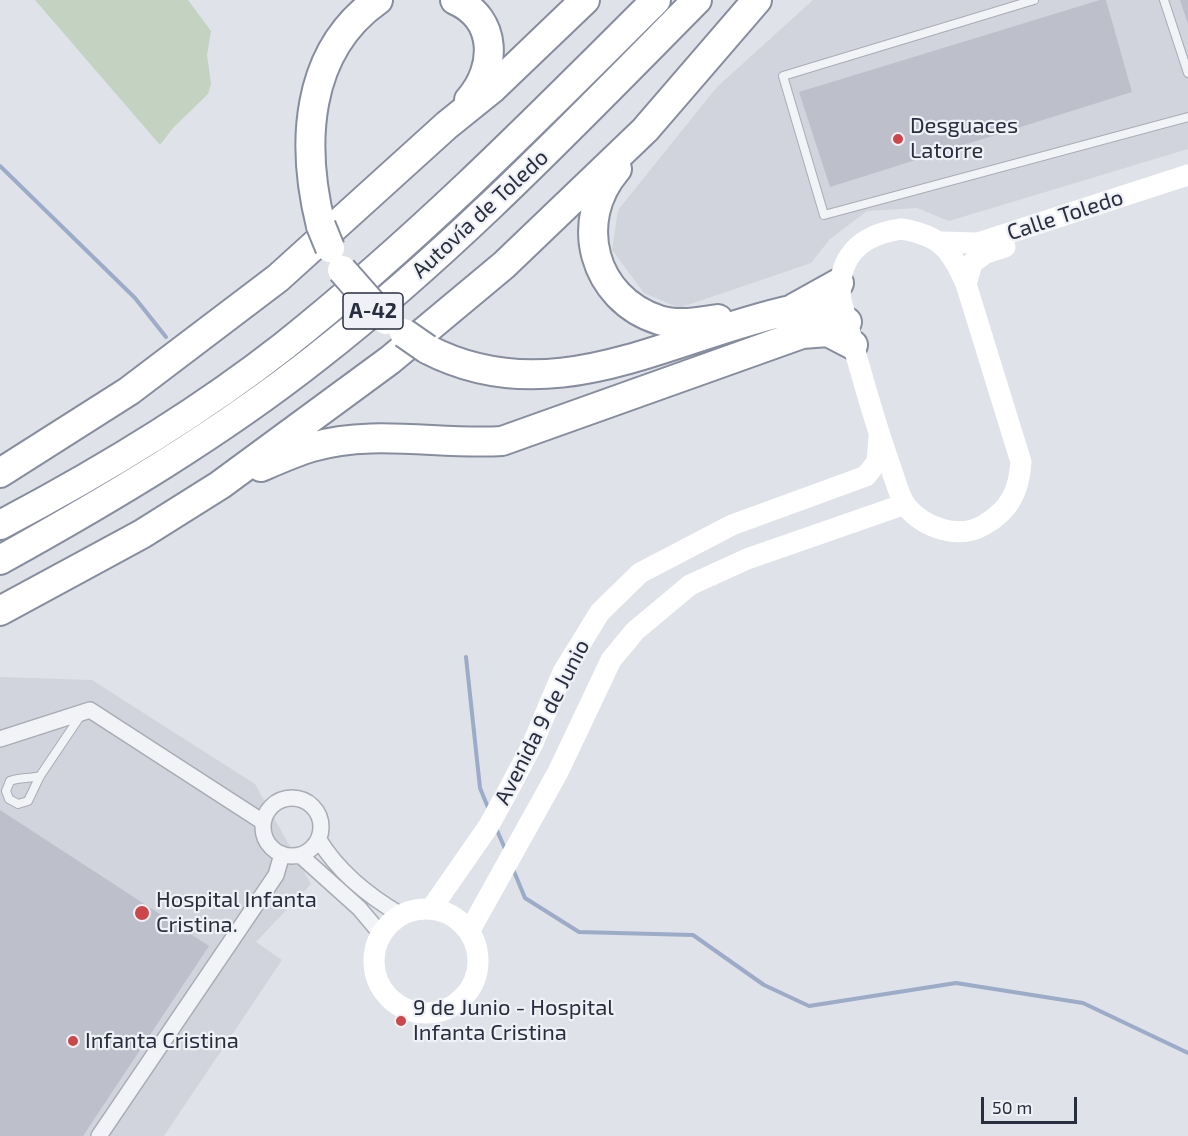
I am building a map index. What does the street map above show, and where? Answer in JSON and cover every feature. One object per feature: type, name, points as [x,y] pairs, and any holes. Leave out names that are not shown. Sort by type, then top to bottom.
[{"type":"highway","points":[[378,0],[353,21],[339,41],[327,61],[318,87],[312,113],[309,154],[314,196],[331,248],[395,326],[427,349],[467,367],[489,372],[541,376],[578,372],[628,360],[787,310],[839,283]]},
{"type":"highway","points":[[447,125],[476,92],[486,72],[491,44],[484,23],[464,4],[455,0]]},
{"type":"highway","points":[[0,473],[129,391],[278,278],[447,125],[493,88],[585,0]]},
{"type":"highway","name":"Autovía de Toledo","points":[[0,525],[69,489],[173,425],[282,347],[381,265],[477,178],[656,0]]},
{"type":"highway","name":"Autovía de Toledo","points":[[0,560],[146,477],[206,439],[317,358],[412,279],[510,189],[697,0]]},
{"type":"highway","points":[[7,606],[142,534],[220,485],[390,360],[504,265],[645,130],[757,0]]},
{"type":"highway","points":[[645,130],[633,152],[609,179],[597,206],[591,234],[596,261],[611,290],[632,308],[660,321],[693,323],[787,310],[819,309],[850,333]]},
{"type":"highway","points":[[0,452],[27,440],[207,333]]},
{"type":"highway","points":[[220,485],[314,446],[391,438],[469,443],[502,441],[802,333],[850,333]]},
{"type":"main road","name":"Calle Toledo","points":[[941,242],[978,243],[1188,175]]},
{"type":"main road","name":"Calle Toledo","points":[[966,284],[972,263],[986,253],[1188,190]]},
{"type":"main road","points":[[901,229],[919,232],[941,242],[955,260],[966,284],[1021,462],[1020,483],[1011,502],[998,517],[979,528],[959,531],[938,529],[920,519],[905,504],[879,436],[850,333],[839,283],[844,266],[853,251],[867,239],[883,231],[901,229]]},
{"type":"main road","name":"Avenida 9 de Junio","points":[[431,909],[492,819],[533,742],[563,672],[600,612],[640,573],[732,525],[866,476],[877,462],[879,436]]},
{"type":"main road","name":"Avenida 9 de Junio","points":[[469,932],[558,772],[611,660],[635,631],[690,585],[747,559],[905,504]]},
{"type":"main road","points":[[420,909],[431,909],[444,912],[457,919],[469,932],[476,946],[478,963],[475,979],[467,993],[448,1008],[424,1013],[404,1008],[382,989],[374,962],[381,934],[401,915],[420,909]]},
{"type":"street","points":[[0,739],[90,710],[263,822]]},
{"type":"street","points":[[99,1136],[276,875],[291,855],[307,852],[319,840],[321,832],[319,814],[313,806],[297,798],[288,798],[272,806],[263,822],[267,842],[291,855],[359,908],[381,934]]},
{"type":"street","points":[[319,840],[327,854],[377,901],[401,915]]},
{"type":"street","points":[[110,1136],[291,867],[291,855]]},
{"type":"lane","points":[[1034,0],[783,76],[824,215],[1188,117]]},
{"type":"lane","points":[[1164,0],[1188,73]]},
{"type":"lane","points":[[39,776],[28,779],[19,777],[10,781],[3,789],[9,799],[18,804],[28,801],[39,776],[82,713]]},
{"type":"shaded area","points":[[813,0],[1188,0],[1188,149],[949,221],[917,208],[867,211],[830,239],[811,263],[679,308],[644,293],[612,250],[618,210],[717,87]]},
{"type":"shaded area","name":"Hospital Infanta Cristina.","points":[[0,677],[92,680],[255,784],[311,884],[256,942],[282,960],[164,1136],[0,1136]]},
{"type":"green space","points":[[35,0],[188,0],[211,31],[207,55],[211,84],[208,94],[173,128],[160,145]]},
{"type":"building","name":"Desguaces Latorre","points":[[1106,0],[1132,92],[830,187],[799,92]]},
{"type":"building","points":[[1180,0],[1188,0],[1188,24]]},
{"type":"building","name":"Infanta Cristina","points":[[0,810],[209,946],[83,1136],[0,1136]]},
{"type":"waterway","points":[[0,166],[135,298],[166,337]]},
{"type":"waterway","points":[[466,657],[480,788],[489,810]]},
{"type":"waterway","points":[[496,828],[506,851]]},
{"type":"waterway","points":[[513,869],[525,898],[579,932],[693,935],[764,985],[809,1006],[956,983],[1083,1003],[1188,1053]]},
{"type":"place","name":"Desguaces Latorre","points":[[898,139]]},
{"type":"place","name":"Hospital Infanta Cristina.","points":[[142,913]]},
{"type":"place","name":"9 de Junio - Hospital Infanta Cristina","points":[[401,1021]]},
{"type":"place","name":"Infanta Cristina","points":[[73,1041]]}]
